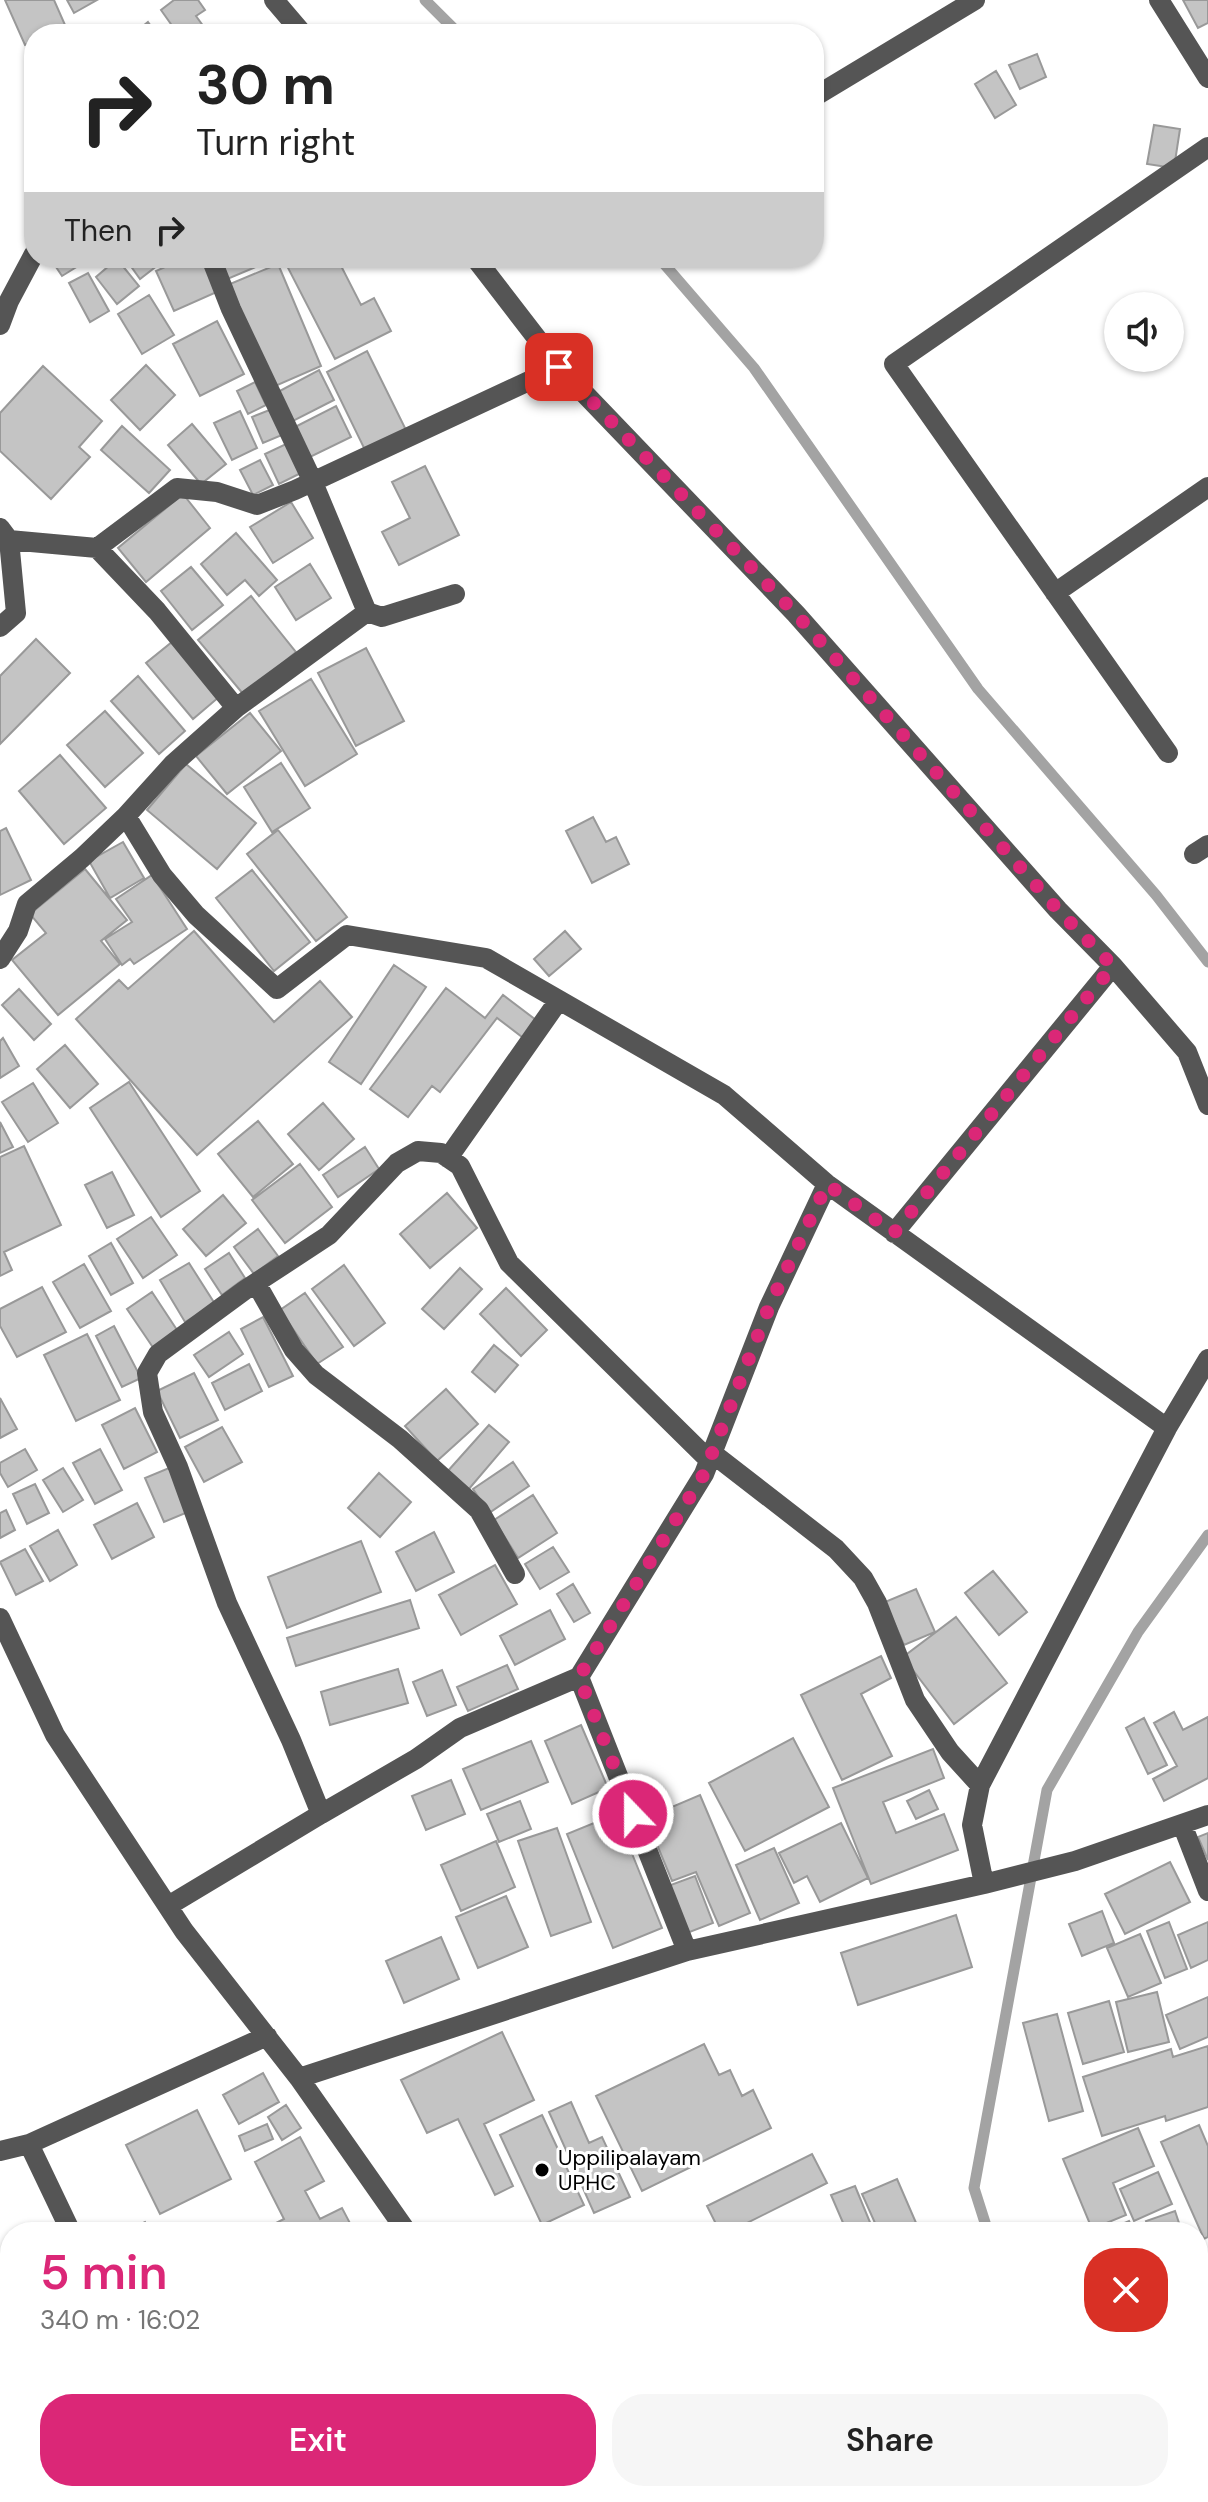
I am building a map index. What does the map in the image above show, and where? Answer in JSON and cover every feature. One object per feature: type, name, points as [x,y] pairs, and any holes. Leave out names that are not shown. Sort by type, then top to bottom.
[{"type":"street","points":[[274,0],[294,24]]},
{"type":"street","points":[[824,91],[975,0]]},
{"type":"street","points":[[1159,0],[1208,78]]},
{"type":"street","points":[[1168,753],[894,364],[1208,147]]},
{"type":"street","points":[[0,325],[27,268]]},
{"type":"street","points":[[215,268],[231,309],[312,480],[367,612],[382,617],[455,594]]},
{"type":"street","points":[[483,268],[559,367],[796,614],[1058,910],[1113,966],[1187,1052],[1208,1105]]},
{"type":"street","points":[[97,548],[177,488],[217,492],[257,505],[559,367]]},
{"type":"street","points":[[1055,593],[1208,487]]},
{"type":"street","points":[[0,627],[16,613],[4,534],[97,548],[157,611],[236,708]]},
{"type":"street","points":[[0,959],[18,931],[27,904],[126,816],[173,764],[236,708],[367,612]]},
{"type":"street","points":[[126,816],[162,875],[196,915],[277,989],[347,935],[486,958],[724,1095],[827,1184],[1167,1428]]},
{"type":"street","points":[[894,1233],[1113,966]]},
{"type":"street","points":[[448,1158],[559,1000]]},
{"type":"street","points":[[321,1814],[291,1740],[227,1603],[178,1467],[153,1412],[147,1373],[158,1354],[329,1235],[397,1163],[418,1151],[441,1153],[460,1166],[509,1263],[711,1457],[836,1549],[863,1578],[877,1603],[915,1700],[950,1752],[980,1785]]},
{"type":"street","points":[[168,1906],[416,1759],[460,1728],[579,1677],[704,1474],[769,1307],[827,1184]]},
{"type":"street","points":[[256,1283],[294,1350],[316,1375],[400,1439],[479,1510],[515,1574]]},
{"type":"street","points":[[984,1884],[972,1825],[980,1785],[1167,1428],[1208,1359]]},
{"type":"street","points":[[2,1630],[55,1735],[184,1931],[299,2078],[400,2222]]},
{"type":"street","points":[[579,1677],[687,1951]]},
{"type":"street","points":[[299,2078],[687,1951],[1075,1861],[1208,1815]]},
{"type":"street","points":[[1182,1824],[1208,1891]]},
{"type":"street","points":[[0,2151],[29,2144],[267,2036]]},
{"type":"street","points":[[29,2144],[66,2222]]},
{"type":"building","points":[[5,0],[54,0],[65,24],[24,24],[24,43]]},
{"type":"building","points":[[67,0],[97,0],[74,13]]},
{"type":"building","points":[[174,0],[198,0],[205,10],[196,16],[202,24],[171,24],[161,10]]},
{"type":"building","points":[[1183,0],[1208,0],[1208,23],[1198,28]]},
{"type":"building","points":[[1037,54],[1046,77],[1020,89],[1009,65]]},
{"type":"building","points":[[996,71],[1016,105],[995,118],[975,84]]},
{"type":"building","points":[[1154,125],[1180,129],[1174,168],[1147,164]]},
{"type":"building","points":[[57,268],[75,268],[62,276]]},
{"type":"building","points":[[106,268],[124,268],[139,286],[117,304],[96,277]]},
{"type":"building","points":[[132,268],[154,268],[140,279]]},
{"type":"building","points":[[163,268],[209,268],[219,291],[174,311],[156,271]]},
{"type":"building","points":[[220,268],[253,268],[225,280]]},
{"type":"building","points":[[268,268],[280,268],[321,366],[273,387],[230,284]]},
{"type":"building","points":[[288,268],[342,268],[361,305],[374,298],[391,331],[335,359]]},
{"type":"building","points":[[88,273],[109,311],[90,322],[69,283]]},
{"type":"building","points":[[149,295],[174,335],[142,354],[118,314]]},
{"type":"building","points":[[217,321],[244,374],[200,396],[173,344]]},
{"type":"building","points":[[367,351],[406,430],[365,450],[327,372]]},
{"type":"building","points":[[146,365],[175,395],[140,430],[111,400]]},
{"type":"building","points":[[43,366],[102,421],[79,447],[90,457],[51,499],[0,451],[0,413]]},
{"type":"building","points":[[319,370],[334,400],[291,422],[276,393]]},
{"type":"building","points":[[255,382],[266,405],[248,414],[237,391]]},
{"type":"building","points":[[336,406],[351,437],[308,458],[293,428]]},
{"type":"building","points":[[272,409],[282,435],[263,443],[252,417]]},
{"type":"building","points":[[240,411],[257,448],[232,460],[214,423]]},
{"type":"building","points":[[192,424],[226,464],[201,484],[168,445]]},
{"type":"building","points":[[122,426],[170,470],[149,493],[101,450]]},
{"type":"building","points":[[286,444],[301,473],[279,484],[265,454]]},
{"type":"building","points":[[260,460],[273,485],[253,495],[240,470]]},
{"type":"building","points":[[425,466],[459,535],[399,565],[382,532],[410,518],[392,482]]},
{"type":"building","points":[[183,494],[210,528],[146,582],[118,548]]},
{"type":"building","points":[[291,502],[313,538],[273,563],[250,527]]},
{"type":"building","points":[[236,533],[277,580],[259,596],[245,580],[227,595],[201,564]]},
{"type":"building","points":[[310,564],[331,598],[296,620],[275,587]]},
{"type":"building","points":[[191,567],[223,605],[192,630],[161,591]]},
{"type":"building","points":[[251,596],[296,652],[244,695],[198,640]]},
{"type":"building","points":[[36,639],[70,673],[0,744],[0,676]]},
{"type":"building","points":[[172,642],[219,697],[193,719],[146,663]]},
{"type":"building","points":[[366,648],[404,721],[356,746],[318,673]]},
{"type":"building","points":[[138,676],[185,731],[159,754],[111,701]]},
{"type":"building","points":[[311,679],[357,754],[305,786],[259,711]]},
{"type":"building","points":[[105,711],[143,753],[105,787],[67,745]]},
{"type":"building","points":[[250,713],[281,751],[227,794],[196,756]]},
{"type":"building","points":[[60,755],[106,808],[64,844],[19,791]]},
{"type":"building","points":[[281,763],[310,808],[272,832],[244,787]]},
{"type":"building","points":[[186,764],[256,823],[217,869],[147,810]]},
{"type":"building","points":[[593,817],[606,842],[616,837],[629,864],[592,883],[566,831]]},
{"type":"building","points":[[6,828],[31,880],[0,895],[0,831]]},
{"type":"building","points":[[278,830],[347,917],[316,941],[247,854]]},
{"type":"building","points":[[123,842],[144,878],[110,898],[89,861]]},
{"type":"building","points":[[85,869],[127,920],[101,941],[120,964],[58,1015],[12,960],[46,933],[30,914]]},
{"type":"building","points":[[252,870],[310,942],[274,971],[216,898]]},
{"type":"building","points":[[152,875],[187,929],[134,964],[130,959],[122,965],[105,939],[132,922],[116,899]]},
{"type":"building","points":[[194,931],[274,1022],[320,981],[352,1017],[197,1155],[76,1019],[119,980],[128,989]]},
{"type":"building","points":[[565,931],[581,949],[549,976],[534,959]]},
{"type":"building","points":[[394,965],[426,987],[361,1084],[329,1062]]},
{"type":"building","points":[[446,988],[485,1018],[503,995],[540,1023],[526,1040],[497,1018],[440,1092],[432,1086],[408,1117],[370,1089]]},
{"type":"building","points":[[19,989],[51,1024],[34,1040],[2,1005]]},
{"type":"building","points":[[3,1038],[19,1066],[0,1078],[0,1041]]},
{"type":"building","points":[[65,1045],[98,1084],[70,1108],[37,1069]]},
{"type":"building","points":[[129,1082],[200,1191],[161,1217],[90,1108]]},
{"type":"building","points":[[33,1083],[58,1123],[28,1142],[2,1102]]},
{"type":"building","points":[[323,1103],[354,1139],[319,1170],[288,1134]]},
{"type":"building","points":[[258,1121],[293,1164],[253,1197],[218,1154]]},
{"type":"building","points":[[0,1122],[13,1147],[0,1153]]},
{"type":"building","points":[[24,1146],[61,1225],[4,1252],[12,1270],[0,1276],[0,1157]]},
{"type":"building","points":[[365,1147],[379,1169],[338,1197],[323,1175]]},
{"type":"building","points":[[300,1164],[332,1207],[285,1243],[252,1200]]},
{"type":"building","points":[[112,1172],[134,1215],[107,1228],[85,1185]]},
{"type":"building","points":[[447,1193],[477,1228],[430,1268],[400,1234]]},
{"type":"building","points":[[223,1195],[246,1223],[206,1256],[183,1229]]},
{"type":"building","points":[[151,1217],[177,1255],[143,1278],[117,1239]]},
{"type":"building","points":[[258,1229],[278,1256],[254,1274],[234,1247]]},
{"type":"building","points":[[111,1243],[133,1283],[111,1295],[89,1256]]},
{"type":"building","points":[[229,1253],[245,1278],[222,1295],[205,1269]]},
{"type":"building","points":[[189,1263],[215,1304],[185,1322],[160,1280]]},
{"type":"building","points":[[84,1264],[111,1311],[80,1328],[53,1282]]},
{"type":"building","points":[[344,1265],[385,1323],[354,1346],[312,1289]]},
{"type":"building","points":[[460,1268],[482,1289],[444,1329],[422,1309]]},
{"type":"building","points":[[42,1287],[66,1332],[17,1357],[0,1326],[0,1309]]},
{"type":"building","points":[[506,1288],[547,1330],[521,1356],[480,1314]]},
{"type":"building","points":[[152,1292],[179,1333],[154,1349],[127,1309]]},
{"type":"building","points":[[305,1293],[343,1347],[317,1364],[280,1310]]},
{"type":"building","points":[[263,1317],[293,1376],[269,1387],[241,1329]]},
{"type":"building","points":[[114,1326],[141,1378],[122,1387],[96,1336]]},
{"type":"building","points":[[229,1332],[243,1354],[209,1377],[194,1355]]},
{"type":"building","points":[[87,1334],[120,1400],[76,1421],[44,1355]]},
{"type":"building","points":[[494,1345],[518,1365],[495,1392],[472,1372]]},
{"type":"building","points":[[249,1364],[262,1391],[225,1410],[212,1383]]},
{"type":"building","points":[[194,1373],[218,1420],[180,1438],[157,1391]]},
{"type":"building","points":[[446,1389],[478,1424],[437,1461],[405,1426]]},
{"type":"building","points":[[0,1398],[17,1429],[0,1438]]},
{"type":"building","points":[[135,1408],[157,1452],[124,1469],[102,1425]]},
{"type":"building","points":[[489,1425],[509,1442],[468,1490],[447,1472]]},
{"type":"building","points":[[222,1427],[242,1462],[204,1482],[185,1447]]},
{"type":"building","points":[[25,1449],[37,1470],[8,1487],[0,1473],[0,1463]]},
{"type":"building","points":[[100,1449],[122,1490],[95,1504],[73,1463]]},
{"type":"building","points":[[513,1462],[529,1486],[489,1513],[473,1489]]},
{"type":"building","points":[[63,1468],[83,1500],[63,1512],[43,1480]]},
{"type":"building","points":[[169,1468],[188,1512],[164,1522],[145,1478]]},
{"type":"building","points":[[379,1473],[411,1502],[380,1537],[348,1508]]},
{"type":"building","points":[[35,1484],[49,1513],[27,1524],[13,1494]]},
{"type":"building","points":[[533,1495],[557,1533],[518,1558],[494,1520]]},
{"type":"building","points":[[137,1503],[154,1537],[112,1559],[94,1525]]},
{"type":"building","points":[[6,1510],[15,1530],[0,1538],[0,1513]]},
{"type":"building","points":[[58,1530],[77,1565],[50,1581],[30,1546]]},
{"type":"building","points":[[434,1532],[454,1572],[416,1591],[396,1552]]},
{"type":"building","points":[[361,1541],[381,1592],[287,1628],[268,1577]]},
{"type":"building","points":[[553,1547],[569,1572],[540,1589],[525,1564]]},
{"type":"building","points":[[25,1549],[43,1581],[16,1595],[0,1562]]},
{"type":"building","points":[[495,1565],[517,1604],[461,1635],[439,1595]]},
{"type":"building","points":[[993,1571],[1027,1612],[999,1635],[965,1593]]},
{"type":"building","points":[[573,1584],[590,1613],[574,1622],[557,1594]]},
{"type":"building","points":[[916,1589],[935,1632],[904,1645],[885,1602]]},
{"type":"building","points":[[410,1600],[419,1628],[296,1666],[287,1638]]},
{"type":"building","points":[[550,1610],[565,1639],[515,1665],[500,1636]]},
{"type":"building","points":[[956,1617],[1007,1683],[954,1724],[903,1657]]},
{"type":"building","points":[[881,1656],[891,1678],[861,1694],[892,1756],[842,1780],[801,1695]]},
{"type":"building","points":[[507,1665],[518,1689],[468,1711],[457,1687]]},
{"type":"building","points":[[398,1669],[408,1703],[330,1725],[321,1692]]},
{"type":"building","points":[[442,1670],[456,1705],[427,1716],[413,1682]]},
{"type":"building","points":[[1174,1712],[1183,1730],[1208,1717],[1208,1778],[1164,1801],[1153,1779],[1177,1766],[1154,1723]]},
{"type":"building","points":[[1144,1718],[1167,1765],[1148,1774],[1126,1728]]},
{"type":"building","points":[[581,1725],[608,1788],[572,1804],[545,1741]]},
{"type":"building","points":[[793,1738],[829,1807],[745,1851],[709,1783]]},
{"type":"building","points":[[531,1741],[548,1782],[481,1810],[463,1769]]},
{"type":"building","points":[[933,1749],[944,1778],[883,1802],[896,1833],[944,1814],[958,1850],[871,1884],[833,1788]]},
{"type":"building","points":[[451,1780],[465,1814],[426,1830],[412,1796]]},
{"type":"building","points":[[929,1790],[938,1809],[916,1819],[907,1801]]},
{"type":"building","points":[[700,1795],[750,1913],[719,1926],[696,1872],[672,1881],[646,1818]]},
{"type":"building","points":[[520,1801],[531,1829],[499,1842],[487,1814]]},
{"type":"building","points":[[616,1814],[662,1928],[613,1948],[567,1834]]},
{"type":"building","points":[[841,1823],[868,1878],[820,1902],[807,1876],[794,1883],[779,1853]]},
{"type":"building","points":[[557,1828],[591,1922],[551,1936],[518,1841]]},
{"type":"building","points":[[1208,1833],[1208,1860],[1198,1837]]},
{"type":"building","points":[[496,1841],[515,1887],[461,1911],[441,1865]]},
{"type":"building","points":[[774,1848],[799,1903],[760,1920],[736,1865]]},
{"type":"building","points":[[1170,1862],[1190,1902],[1125,1934],[1105,1894]]},
{"type":"building","points":[[695,1876],[713,1923],[687,1933],[668,1886]]},
{"type":"building","points":[[506,1896],[528,1947],[478,1968],[456,1917]]},
{"type":"building","points":[[1102,1911],[1114,1943],[1082,1956],[1069,1924]]},
{"type":"building","points":[[956,1915],[972,1967],[858,2005],[841,1953]]},
{"type":"building","points":[[1169,1922],[1187,1969],[1165,1978],[1147,1931]]},
{"type":"building","points":[[1208,1922],[1208,1960],[1191,1968],[1178,1935]]},
{"type":"building","points":[[1140,1934],[1161,1983],[1128,1997],[1107,1948]]},
{"type":"building","points":[[441,1937],[459,1979],[404,2003],[386,1961]]},
{"type":"building","points":[[1157,1992],[1169,2042],[1128,2052],[1116,2002]]},
{"type":"building","points":[[1208,1997],[1208,2037],[1180,2049],[1166,2015]]},
{"type":"building","points":[[1109,2001],[1124,2052],[1083,2064],[1068,2013]]},
{"type":"building","points":[[1057,2014],[1083,2111],[1049,2121],[1023,2023]]},
{"type":"building","points":[[502,2032],[534,2100],[484,2124],[513,2186],[495,2195],[458,2119],[427,2133],[401,2080]]},
{"type":"building","points":[[704,2044],[719,2075],[730,2070],[742,2096],[753,2090],[771,2128],[642,2191],[596,2096]]},
{"type":"building","points":[[1208,2046],[1208,2107],[1166,2121],[1165,2116],[1102,2136],[1083,2077],[1171,2049],[1173,2057]]},
{"type":"building","points":[[263,2073],[279,2102],[239,2124],[223,2095]]},
{"type":"building","points":[[571,2102],[589,2143],[602,2137],[630,2197],[594,2213],[549,2112]]},
{"type":"building","points":[[286,2105],[301,2128],[282,2140],[268,2117]]},
{"type":"building","points":[[197,2110],[231,2179],[160,2214],[126,2145]]},
{"type":"building","name":"Uppilipalayam UPHC","points":[[542,2115],[584,2205],[548,2222],[541,2222],[500,2135]]},
{"type":"building","points":[[267,2124],[273,2139],[245,2151],[239,2136]]},
{"type":"building","points":[[1199,2125],[1208,2146],[1208,2222],[1196,2222],[1161,2142]]},
{"type":"building","points":[[1138,2128],[1154,2166],[1113,2183],[1126,2215],[1109,2222],[1089,2222],[1063,2159]]},
{"type":"building","points":[[300,2137],[324,2181],[305,2191],[320,2219],[342,2208],[349,2222],[278,2222],[284,2219],[255,2162]]},
{"type":"building","points":[[812,2154],[827,2183],[749,2222],[715,2222],[707,2206]]},
{"type":"building","points":[[1158,2172],[1172,2204],[1134,2221],[1120,2189]]},
{"type":"building","points":[[897,2179],[916,2222],[875,2222],[862,2194]]},
{"type":"building","points":[[855,2186],[870,2222],[843,2222],[831,2195]]},
{"type":"building","points":[[1175,2211],[1179,2222],[1146,2222]]},
{"type":"waterway","points":[[425,0],[449,24]]},
{"type":"waterway","points":[[668,268],[754,368],[978,689],[1156,895],[1208,962]]},
{"type":"waterway","points":[[985,2222],[974,2188],[1047,1790],[1138,1632],[1208,1535]]},
{"type":"place","name":"Uppilipalayam UPHC","points":[[542,2170]]},
{"type":"route","points":[[559,367],[796,614],[1058,910],[1113,966],[894,1233],[827,1184],[769,1307],[704,1474],[579,1677],[633,1814]]}]
